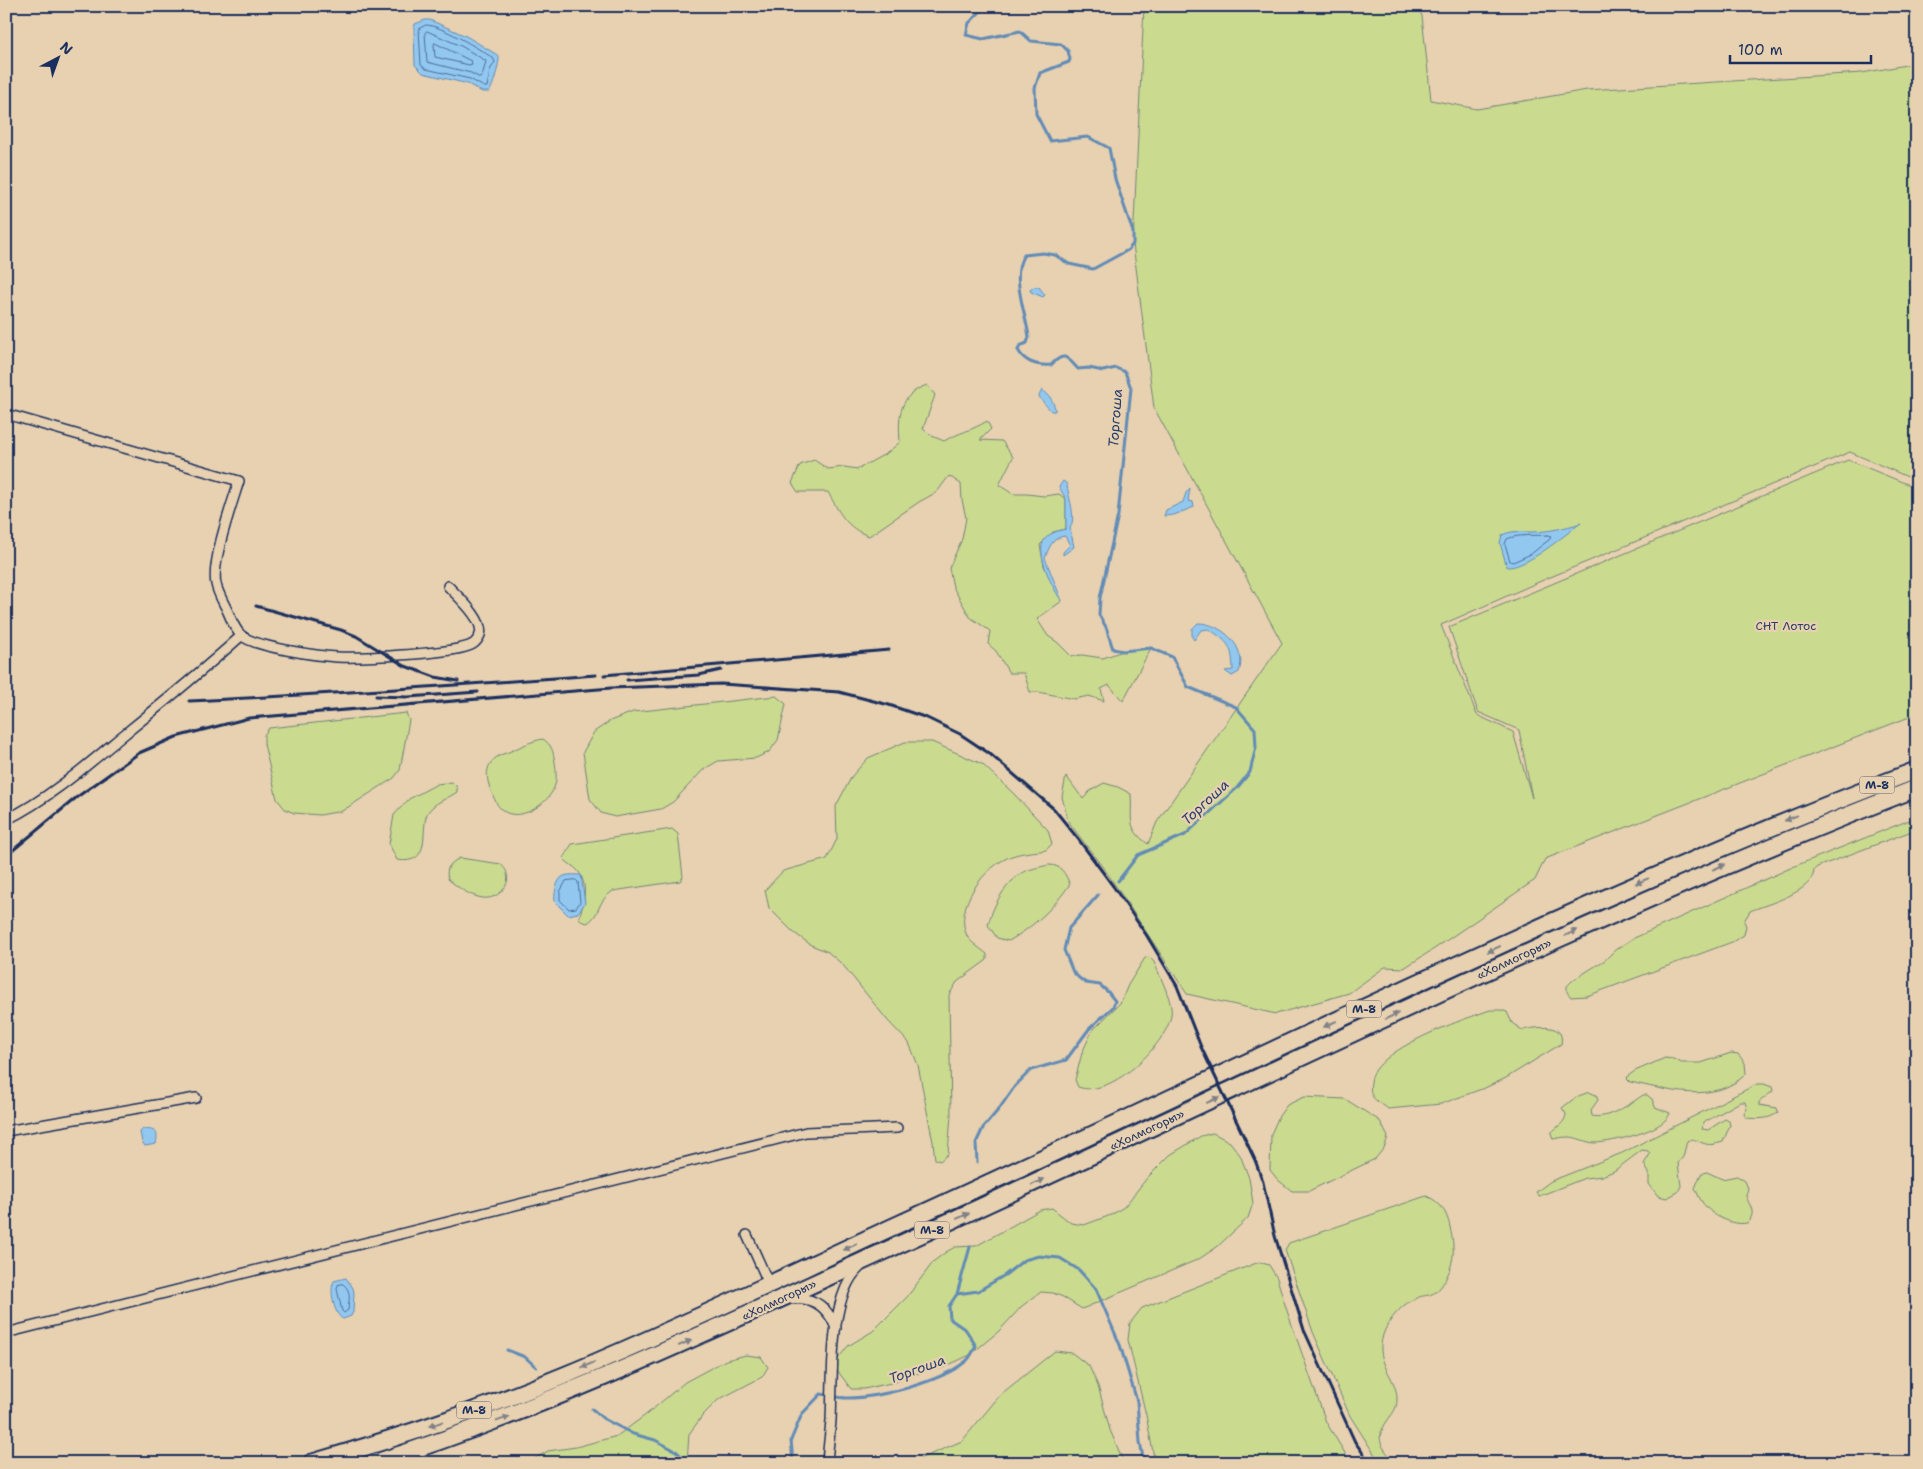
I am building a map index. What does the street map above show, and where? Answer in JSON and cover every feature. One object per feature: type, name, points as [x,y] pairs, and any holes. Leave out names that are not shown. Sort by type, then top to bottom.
[{"type":"highway","name":"«Холмогоры»","points":[[311,1463],[431,1425],[570,1373],[740,1298],[1621,890],[1809,810],[1917,770]]},
{"type":"highway","name":"«Холмогоры»","points":[[374,1463],[437,1443],[641,1363],[1629,906],[1816,827],[1917,788]]},
{"type":"street","points":[[6,414],[239,481],[220,546],[216,577],[220,593],[241,636],[263,645],[336,657],[414,654],[460,648],[473,644],[480,636],[480,627],[474,614],[448,586]]},
{"type":"street","points":[[6,820],[20,813],[80,771],[206,669],[241,636]]},
{"type":"street","points":[[6,1131],[196,1098]]},
{"type":"street","points":[[6,1333],[52,1323],[806,1132],[897,1128]]},
{"type":"street","points":[[747,1235],[769,1284]]},
{"type":"street","points":[[828,1463],[836,1328],[848,1281],[854,1272],[871,1258]]},
{"type":"street","points":[[780,1300],[798,1298],[811,1301],[823,1307],[830,1314],[836,1328]]},
{"type":"green space","name":"СНТ Лотос","points":[[1144,6],[1418,6],[1422,16],[1431,100],[1477,109],[1587,90],[1862,73],[1917,63],[1917,481],[1850,452],[1541,581],[1441,625],[1477,715],[1513,732],[1532,798],[1519,730],[1478,712],[1449,627],[1848,460],[1917,488],[1917,714],[1545,859],[1535,880],[1404,968],[1385,967],[1349,993],[1276,1014],[1187,994],[1110,877],[1068,821],[1062,797],[1066,776],[1083,799],[1090,791],[1104,783],[1118,787],[1131,794],[1133,827],[1148,844],[1157,822],[1282,643],[1154,408],[1133,244]]},
{"type":"green space","points":[[927,385],[935,395],[923,429],[932,436],[944,441],[987,421],[991,429],[980,440],[1002,441],[1013,457],[999,485],[1013,494],[1044,496],[1059,494],[1066,499],[1066,529],[1053,532],[1040,545],[1044,566],[1062,601],[1037,619],[1048,636],[1071,656],[1082,655],[1103,658],[1123,651],[1151,648],[1123,701],[1109,685],[1101,689],[1104,701],[1089,696],[1074,699],[1030,692],[1024,673],[1009,673],[996,651],[988,644],[990,631],[970,617],[953,587],[949,568],[962,539],[966,518],[961,484],[949,476],[937,492],[869,536],[854,529],[849,524],[828,492],[798,492],[792,483],[800,465],[814,460],[828,469],[844,467],[858,469],[887,453],[900,442],[900,415],[906,400],[918,389]]},
{"type":"green space","points":[[776,696],[786,704],[778,740],[769,752],[756,758],[718,761],[703,770],[673,802],[661,809],[615,817],[601,813],[590,799],[583,752],[594,732],[610,721],[633,712]]},
{"type":"green space","points":[[406,713],[409,720],[400,770],[394,778],[342,811],[320,815],[294,813],[285,809],[277,799],[264,744],[264,735],[269,728]]},
{"type":"green space","points":[[543,739],[552,749],[554,755],[556,779],[551,793],[545,801],[528,812],[510,814],[502,810],[496,802],[489,785],[487,772],[489,767],[500,755]]},
{"type":"green space","points":[[905,742],[932,742],[982,764],[1048,830],[1052,844],[1046,850],[1012,856],[1002,861],[982,878],[968,900],[964,913],[964,925],[967,936],[987,954],[987,960],[957,982],[949,995],[951,1115],[948,1154],[940,1161],[935,1159],[918,1065],[909,1043],[888,1021],[843,965],[828,952],[811,945],[793,932],[769,908],[765,890],[783,871],[827,859],[837,839],[836,806],[852,776],[868,758]]},
{"type":"green space","points":[[452,782],[457,787],[457,792],[438,803],[428,812],[421,852],[409,860],[397,860],[389,844],[394,815],[409,799],[437,784]]},
{"type":"green space","points":[[1917,817],[1917,829],[1817,867],[1812,878],[1798,891],[1778,901],[1750,911],[1744,921],[1746,926],[1744,935],[1732,942],[1587,996],[1571,997],[1567,992],[1567,986],[1573,980],[1605,960],[1615,950],[1632,939],[1795,866]]},
{"type":"green space","points":[[672,829],[678,834],[683,877],[680,881],[613,891],[604,900],[591,920],[587,923],[581,921],[579,917],[584,899],[583,881],[578,871],[563,858],[572,844]]},
{"type":"green space","points":[[460,858],[501,864],[506,870],[508,879],[505,888],[493,897],[483,898],[460,888],[448,879],[447,872],[451,864]]},
{"type":"green space","points":[[1049,865],[1060,868],[1070,884],[1064,893],[1043,916],[1018,935],[1009,941],[997,938],[988,925],[1003,891],[1022,873]]},
{"type":"green space","points":[[1149,957],[1154,962],[1166,989],[1170,1004],[1171,1016],[1167,1028],[1147,1055],[1120,1078],[1091,1089],[1078,1087],[1075,1080],[1082,1053],[1092,1031],[1121,1002],[1128,985],[1145,958]]},
{"type":"green space","points":[[1490,1010],[1507,1012],[1512,1023],[1522,1030],[1541,1027],[1554,1029],[1559,1032],[1561,1044],[1506,1078],[1441,1104],[1388,1109],[1374,1099],[1370,1088],[1371,1082],[1376,1070],[1387,1058],[1421,1037]]},
{"type":"green space","points":[[1731,1053],[1738,1054],[1745,1063],[1746,1074],[1733,1084],[1720,1089],[1690,1093],[1630,1082],[1627,1079],[1635,1071],[1665,1058],[1682,1063],[1701,1063]]},
{"type":"green space","points":[[1757,1084],[1772,1087],[1773,1091],[1759,1102],[1759,1105],[1777,1108],[1778,1112],[1767,1118],[1746,1118],[1744,1114],[1747,1109],[1745,1102],[1740,1102],[1703,1123],[1702,1129],[1708,1130],[1725,1119],[1729,1121],[1730,1125],[1723,1142],[1710,1145],[1692,1139],[1687,1141],[1683,1157],[1678,1163],[1681,1186],[1678,1192],[1667,1198],[1658,1196],[1649,1184],[1649,1173],[1644,1164],[1650,1154],[1648,1151],[1642,1150],[1614,1171],[1602,1176],[1585,1178],[1539,1196],[1536,1192],[1551,1181],[1622,1153]]},
{"type":"green space","points":[[1589,1092],[1596,1095],[1598,1100],[1591,1110],[1592,1116],[1604,1116],[1625,1107],[1643,1095],[1647,1095],[1652,1099],[1655,1107],[1670,1113],[1659,1125],[1649,1130],[1614,1140],[1596,1143],[1572,1137],[1553,1139],[1551,1133],[1562,1123],[1566,1114],[1562,1108],[1576,1097]]},
{"type":"green space","points":[[1304,1097],[1345,1099],[1380,1121],[1388,1137],[1384,1148],[1375,1159],[1309,1191],[1292,1191],[1278,1180],[1270,1170],[1271,1134],[1279,1116],[1287,1105]]},
{"type":"green space","points":[[1213,1133],[1230,1142],[1240,1155],[1249,1178],[1253,1203],[1248,1218],[1217,1247],[1199,1259],[1082,1309],[1063,1297],[1053,1293],[1041,1292],[1022,1306],[999,1331],[970,1355],[942,1368],[932,1368],[895,1382],[864,1389],[851,1389],[837,1370],[837,1360],[848,1346],[873,1331],[907,1297],[934,1261],[946,1252],[955,1247],[976,1246],[1040,1210],[1052,1208],[1071,1223],[1084,1225],[1111,1215],[1124,1207],[1147,1178],[1170,1155],[1201,1136]]},
{"type":"green space","points":[[1707,1172],[1722,1179],[1737,1176],[1745,1181],[1748,1188],[1746,1196],[1752,1213],[1747,1223],[1741,1224],[1722,1219],[1711,1212],[1702,1202],[1695,1188],[1701,1174]]},
{"type":"green space","points":[[1426,1196],[1439,1204],[1447,1217],[1453,1241],[1453,1258],[1441,1287],[1435,1293],[1413,1299],[1407,1303],[1392,1318],[1385,1329],[1381,1345],[1382,1355],[1394,1384],[1397,1400],[1395,1409],[1382,1431],[1380,1441],[1395,1463],[1380,1463],[1350,1416],[1313,1332],[1285,1250],[1289,1243]]},
{"type":"green space","points":[[1259,1262],[1269,1265],[1277,1278],[1326,1422],[1351,1463],[1155,1463],[1146,1415],[1128,1340],[1130,1323],[1142,1308]]},
{"type":"green space","points":[[1055,1351],[1072,1353],[1089,1366],[1098,1386],[1110,1430],[1124,1463],[910,1463],[962,1441],[1001,1394]]},
{"type":"green space","points":[[746,1355],[761,1357],[768,1367],[762,1377],[718,1400],[703,1415],[689,1434],[687,1463],[527,1463],[548,1451],[576,1447],[617,1436],[685,1382],[726,1360]]},
{"type":"water","points":[[430,20],[466,36],[499,56],[496,74],[489,92],[482,92],[468,84],[423,73],[415,65],[414,28],[415,24]]},
{"type":"water","points":[[1034,287],[1039,287],[1045,295],[1043,297],[1031,292],[1030,290]]},
{"type":"water","points":[[1042,390],[1051,399],[1055,411],[1051,411],[1040,398]]},
{"type":"water","points":[[1063,481],[1067,484],[1072,507],[1073,518],[1070,528],[1074,547],[1063,555],[1063,552],[1070,545],[1065,536],[1057,538],[1048,550],[1045,558],[1062,601],[1047,573],[1042,556],[1042,548],[1047,536],[1066,529],[1066,499],[1059,487]]},
{"type":"water","points":[[1190,488],[1188,501],[1193,502],[1194,507],[1174,515],[1164,516],[1166,510],[1183,502]]},
{"type":"water","points":[[1581,523],[1535,557],[1515,566],[1507,567],[1500,543],[1502,535],[1513,532],[1536,532]]},
{"type":"water","points":[[1198,623],[1216,627],[1231,638],[1240,654],[1239,672],[1232,676],[1225,671],[1233,670],[1232,655],[1228,645],[1209,629],[1201,630],[1194,640],[1192,629]]},
{"type":"water","points":[[581,875],[585,903],[578,913],[568,915],[555,902],[556,888],[559,880],[564,876]]},
{"type":"water","points":[[143,1129],[156,1133],[156,1144],[145,1146],[140,1132]]},
{"type":"water","points":[[346,1278],[353,1288],[353,1312],[351,1316],[343,1319],[337,1312],[333,1302],[332,1290],[334,1281]]},
{"type":"waterway","name":"Торгоша","points":[[986,6],[969,23],[966,35],[983,39],[1020,31],[1031,41],[1061,44],[1068,51],[1069,62],[1040,73],[1035,88],[1036,114],[1050,141],[1088,137],[1109,148],[1115,179],[1133,232],[1133,244],[1128,250],[1093,269],[1069,264],[1055,255],[1043,253],[1024,255],[1018,273],[1020,295],[1029,337],[1027,343],[1020,346],[1018,350],[1024,358],[1032,363],[1051,365],[1059,358],[1065,357],[1078,369],[1089,368],[1103,371],[1116,368],[1125,372],[1131,388],[1118,515],[1100,598],[1099,615],[1106,627],[1113,649],[1123,651],[1151,648],[1172,657],[1188,687],[1236,707],[1255,729],[1256,747],[1250,772],[1237,788],[1185,835],[1138,855],[1118,881]]},
{"type":"waterway","name":"Торгоша","points":[[977,1162],[976,1143],[983,1128],[1015,1086],[1031,1070],[1066,1060],[1089,1029],[1113,1007],[1115,1001],[1108,992],[1100,985],[1086,983],[1073,972],[1064,950],[1069,928],[1098,895]]},
{"type":"waterway","name":"Торгоша","points":[[793,1463],[791,1440],[802,1414],[821,1394],[847,1398],[909,1388],[941,1376],[968,1359],[976,1346],[966,1330],[950,1319],[949,1306],[957,1294],[970,1247]]},
{"type":"waterway","points":[[957,1294],[978,1291],[1005,1275],[1024,1260],[1039,1256],[1060,1258],[1079,1270],[1096,1289],[1120,1345],[1137,1401],[1140,1442],[1144,1463]]},
{"type":"waterway","points":[[507,1350],[525,1357],[536,1367]]},
{"type":"waterway","points":[[592,1409],[604,1419],[633,1434],[655,1440],[676,1451],[689,1463]]},
{"type":"railway","points":[[256,606],[341,630],[356,636],[405,666],[435,677],[458,681]]},
{"type":"railway","points":[[604,675],[889,650]]},
{"type":"railway","points":[[627,680],[699,675],[721,670]]},
{"type":"railway","points":[[189,701],[342,693],[596,675]]},
{"type":"railway","points":[[6,856],[77,797],[139,753],[176,737],[249,718],[611,688],[721,684],[839,692],[889,705],[927,718],[960,734],[990,754],[1054,809],[1113,886],[1147,936],[1177,986],[1201,1047],[1255,1160],[1263,1182],[1275,1236],[1304,1330],[1355,1442],[1370,1463]]},
{"type":"railway","points":[[376,696],[408,697],[478,692]]}]
